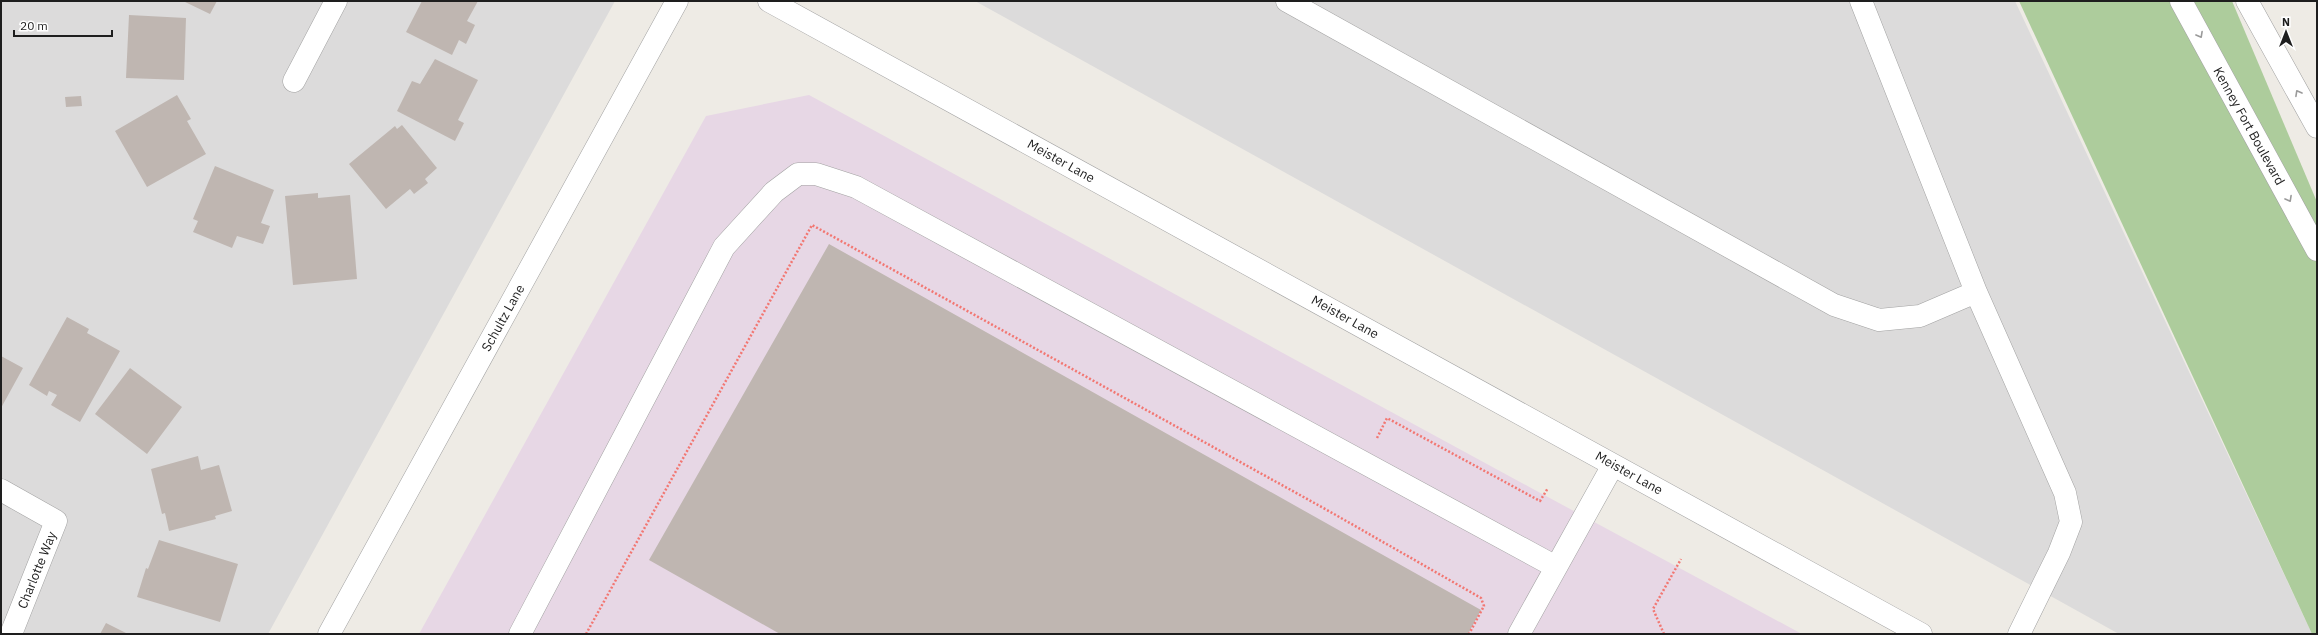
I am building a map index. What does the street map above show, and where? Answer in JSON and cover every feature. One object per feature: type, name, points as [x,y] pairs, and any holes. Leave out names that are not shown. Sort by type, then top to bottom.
[{"type":"street","points":[[294,81],[336,1]]},
{"type":"street","name":"Schultz Lane","points":[[329,634],[677,1]]},
{"type":"street","name":"Meister Lane","points":[[769,1],[1922,634]]},
{"type":"street","points":[[1287,1],[1834,305],[1879,320],[1893,319],[1920,316],[1976,292]]},
{"type":"street","points":[[1860,1],[1976,292],[2065,493],[2071,522],[2059,553],[2019,634]]},
{"type":"street","name":"Kenney Fort Boulevard","points":[[2181,1],[2317,250]]},
{"type":"street","points":[[2247,1],[2317,127]]},
{"type":"street","points":[[520,634],[724,246],[774,192],[798,174],[816,174],[856,187],[1556,567]]},
{"type":"street","points":[[1519,634],[1613,465]]},
{"type":"street","name":"Charlotte Way","points":[[1,490],[56,521],[12,634]]},
{"type":"path","points":[[586,634],[812,225],[1328,510],[1481,598],[1484,606],[1469,634]]},
{"type":"path","points":[[1376,440],[1387,418],[1540,501],[1548,488]]},
{"type":"path","points":[[1664,634],[1653,609],[1681,559]]},
{"type":"shaded area","points":[[1,1],[615,1],[268,634],[1,634]]},
{"type":"shaded area","points":[[975,1],[2015,1],[2312,634],[2119,634]]},
{"type":"shaded area","points":[[809,95],[1802,634],[419,634],[706,116]]},
{"type":"green space","points":[[2019,1],[2232,1],[2317,202],[2317,634],[2312,634]]},
{"type":"building","points":[[183,1],[217,1],[210,14]]},
{"type":"building","points":[[422,1],[478,1],[467,21],[475,25],[466,44],[459,40],[452,55],[406,32]]},
{"type":"building","points":[[129,15],[186,18],[184,80],[126,78]]},
{"type":"building","points":[[435,59],[478,80],[458,120],[464,123],[455,141],[397,111],[412,81],[420,84]]},
{"type":"building","points":[[177,95],[191,119],[187,121],[206,154],[147,187],[115,131]]},
{"type":"building","points":[[81,96],[82,106],[66,107],[65,97]]},
{"type":"building","points":[[402,125],[437,168],[425,179],[428,183],[414,194],[410,189],[386,209],[349,164],[395,126],[397,129]]},
{"type":"building","points":[[215,166],[274,190],[261,223],[270,226],[263,244],[237,236],[232,248],[193,232],[198,221],[193,219]]},
{"type":"building","points":[[318,193],[318,198],[350,195],[357,279],[293,285],[285,196]]},
{"type":"building","points":[[829,244],[1481,610],[1468,634],[780,634],[649,560]]},
{"type":"building","points":[[67,317],[89,329],[87,333],[120,351],[80,422],[51,405],[57,395],[49,391],[47,396],[29,385]]},
{"type":"building","points":[[1,356],[23,368],[1,408]]},
{"type":"building","points":[[130,368],[182,407],[147,454],[95,414]]},
{"type":"building","points":[[198,456],[201,470],[219,465],[232,511],[215,516],[216,519],[169,531],[165,513],[162,514],[151,469]]},
{"type":"building","points":[[159,540],[238,564],[220,622],[137,597],[146,568],[148,569]]},
{"type":"building","points":[[106,623],[128,634],[100,634]]}]
